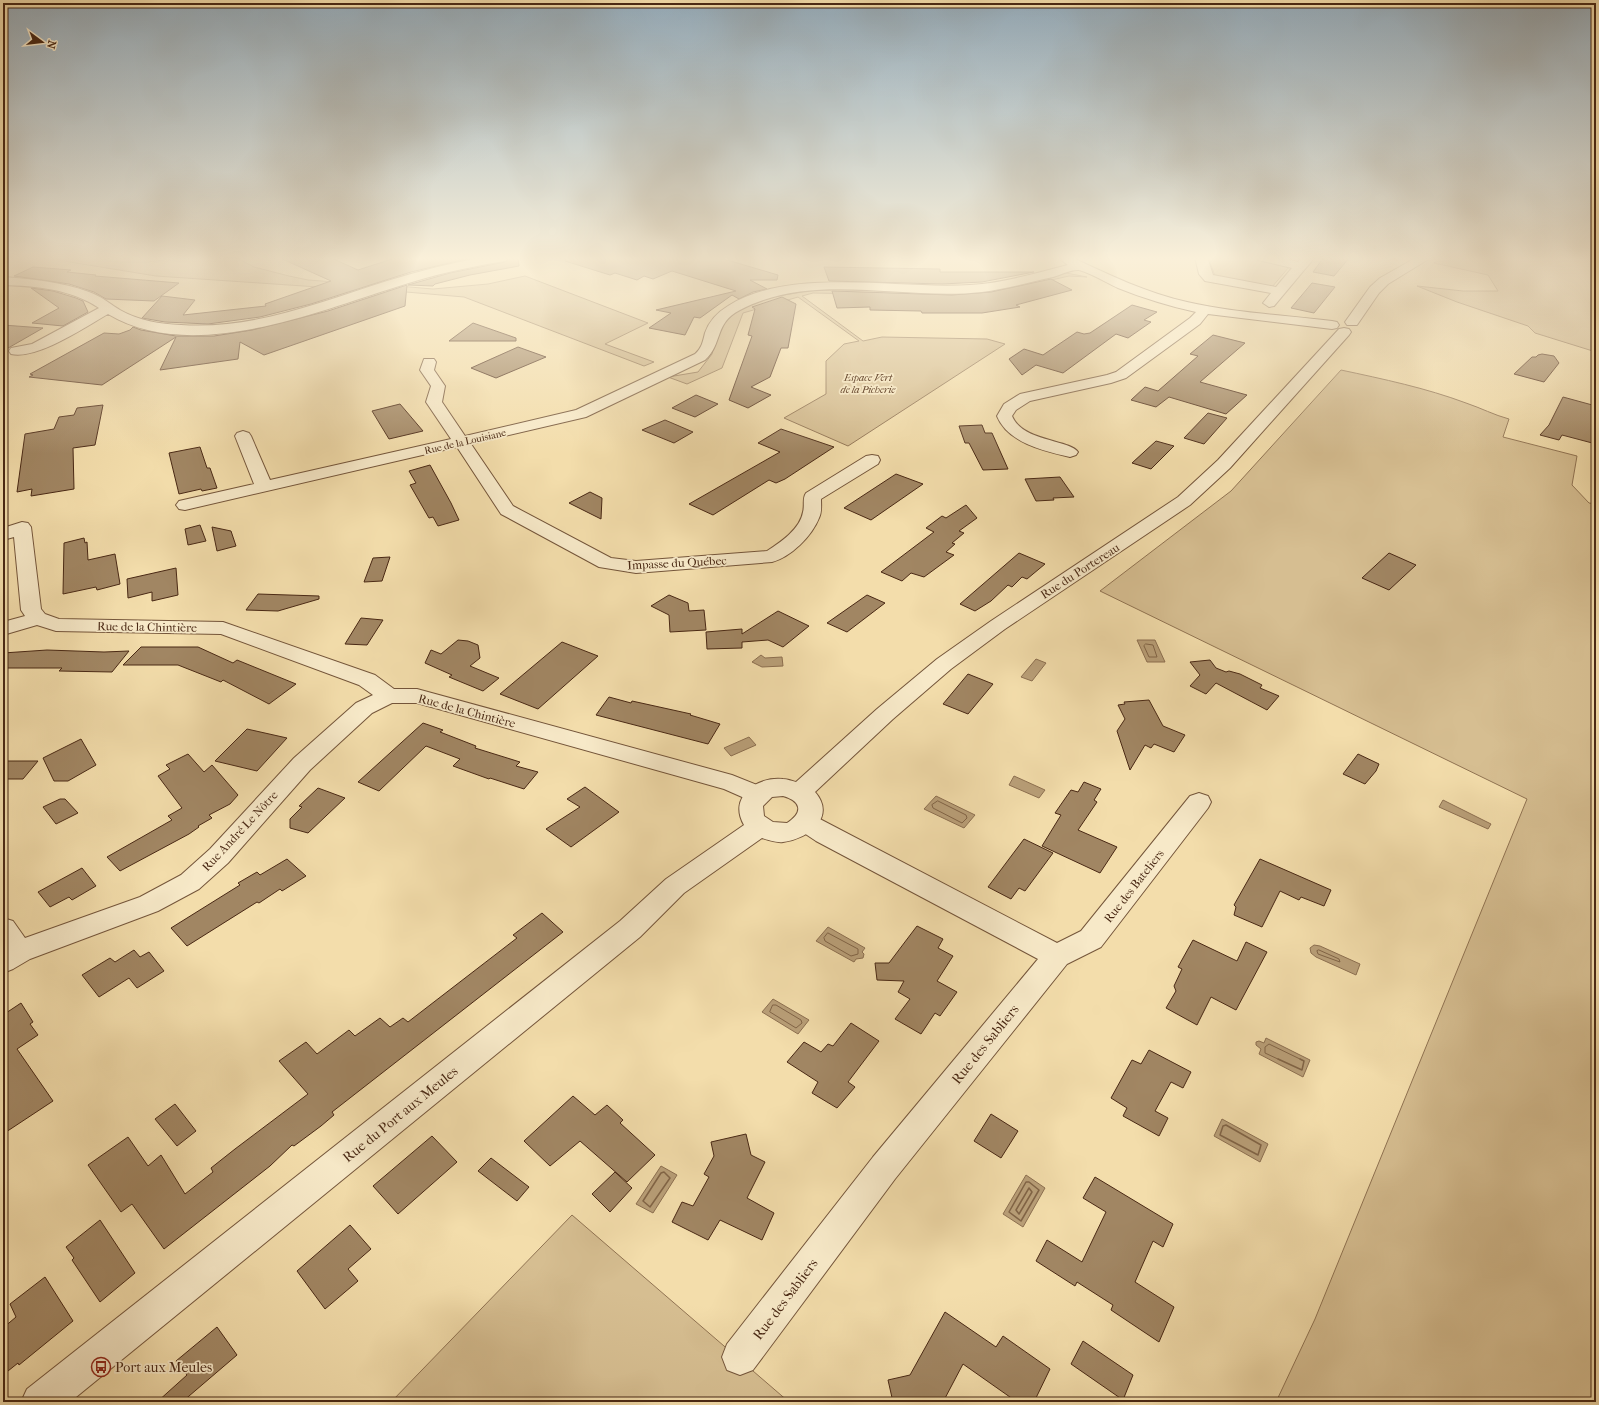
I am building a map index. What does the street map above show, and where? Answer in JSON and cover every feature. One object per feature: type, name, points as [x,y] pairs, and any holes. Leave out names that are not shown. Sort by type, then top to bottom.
[{"type":"street","points":[[16,351],[36,348],[83,323]]},
{"type":"street","points":[[141,323],[154,326],[189,330],[237,328],[271,323]]},
{"type":"street","name":"Rue de la Louisiane","points":[[185,506],[581,414],[660,377],[706,353],[714,328],[718,323]]},
{"type":"street","points":[[1070,452],[1040,443],[1015,431],[1006,418],[1008,408],[1016,401],[1025,397],[1111,379],[1121,375],[1193,323]]},
{"type":"street","points":[[1306,323],[1350,328]]},
{"type":"street","name":"Rue du Portereau","points":[[800,792],[884,714],[944,664],[998,625],[1184,501],[1224,464],[1353,323]]},
{"type":"street","name":"Impasse du Québec","points":[[429,362],[428,370],[438,386],[434,402],[507,510],[606,564],[636,567],[772,556],[784,549],[808,524],[812,513],[812,497],[872,460]]},
{"type":"street","points":[[243,436],[264,487]]},
{"type":"street","points":[[3,628],[38,618],[31,610],[9,528]]},
{"type":"street","name":"Rue de la Chintière","points":[[38,618],[56,625],[223,628],[367,680],[389,696],[417,696],[732,783],[758,795]]},
{"type":"street","name":"Rue André Le Nôtre","points":[[11,956],[149,904],[190,882],[219,856],[302,764],[364,708],[389,696]]},
{"type":"street","points":[[774,788],[792,789],[800,792],[807,797],[812,810],[807,823],[799,828],[790,832],[769,831],[760,827],[754,822],[750,815],[752,801],[758,795],[774,788]]},
{"type":"street","name":"Rue des Bateliers","points":[[1057,956],[1092,939],[1199,802]]},
{"type":"street","points":[[807,823],[825,834],[1057,956]]},
{"type":"street","name":"Rue du Port aux Meules","points":[[40,1402],[630,929],[675,886],[760,827]]},
{"type":"street","points":[[3,929],[11,956]]},
{"type":"street","name":"Rue des Sabliers","points":[[740,1357],[884,1168],[1057,956]]},
{"type":"green space","points":[[531,323],[648,323],[605,344],[654,362],[644,366]]},
{"type":"green space","name":"Espace Vert de la Picherie","points":[[724,323],[739,323],[722,368],[687,384],[668,377],[698,372],[712,354],[719,329]]},
{"type":"green space","name":"Espace Vert de la Picherie","points":[[833,323],[838,323],[863,341],[882,337],[987,339],[1005,344],[848,446],[784,418],[826,394],[826,361],[844,344],[859,341]]},
{"type":"green space","points":[[1518,323],[1596,323],[1596,352],[1535,333],[1528,326]]},
{"type":"green space","points":[[1341,370],[1420,388],[1509,419],[1503,437],[1577,456],[1572,485],[1589,503],[1596,504],[1596,1402],[1276,1402],[1315,1319],[1527,799],[1100,591],[1231,491]]},
{"type":"green space","points":[[572,1215],[789,1402],[391,1402]]},
{"type":"water","points":[[1137,640],[1155,640],[1165,662],[1147,662]]},
{"type":"water","points":[[761,655],[765,658],[782,657],[783,666],[762,667],[752,662]]},
{"type":"water","points":[[1036,659],[1046,663],[1032,681],[1021,677]]},
{"type":"water","points":[[749,737],[756,745],[731,756],[724,748]]},
{"type":"water","points":[[1014,776],[1045,790],[1039,798],[1009,785]]},
{"type":"water","points":[[936,796],[975,815],[964,828],[924,809]]},
{"type":"water","points":[[1443,800],[1491,824],[1488,829],[1439,807]]},
{"type":"water","points":[[828,927],[865,948],[862,952],[864,954],[863,958],[856,959],[854,962],[816,941]]},
{"type":"water","points":[[1314,945],[1320,946],[1360,964],[1356,975],[1316,957],[1311,953],[1310,948]]},
{"type":"water","points":[[773,999],[809,1020],[798,1034],[762,1012]]},
{"type":"water","points":[[1266,1038],[1310,1060],[1303,1077],[1259,1054],[1261,1049],[1256,1045],[1256,1042],[1259,1041],[1264,1043]]},
{"type":"water","points":[[1222,1119],[1268,1144],[1260,1162],[1214,1136]]},
{"type":"water","points":[[661,1166],[677,1175],[653,1213],[636,1204]]},
{"type":"water","points":[[1026,1175],[1045,1188],[1023,1227],[1003,1214]]},
{"type":"building","points":[[33,323],[69,323],[63,326]]},
{"type":"building","points":[[177,323],[219,323],[208,324]]},
{"type":"building","points":[[282,323],[357,323],[264,355],[240,342],[238,359],[160,370],[176,337],[102,385],[29,377],[33,375],[30,374],[104,333],[119,334],[130,330],[133,327],[141,330],[176,336],[214,336],[252,330]]},
{"type":"building","points":[[473,323],[516,338],[516,341],[449,341]]},
{"type":"building","points":[[657,323],[691,323],[685,335],[649,328]]},
{"type":"building","points":[[751,323],[793,323],[788,348],[781,348],[770,377],[751,387],[771,395],[748,408],[729,400],[752,336],[748,335]]},
{"type":"building","points":[[1106,323],[1150,323],[1128,338],[1116,334],[1063,373],[1036,365],[1022,375],[1009,359],[1024,349],[1043,355],[1077,332],[1084,334],[1090,333]]},
{"type":"building","points":[[3,325],[43,328],[3,351]]},
{"type":"building","points":[[1213,335],[1245,343],[1200,382],[1247,395],[1226,414],[1169,397],[1156,407],[1131,400],[1145,387],[1158,391],[1198,356],[1190,354]]},
{"type":"building","points":[[518,347],[546,357],[496,378],[471,368]]},
{"type":"building","points":[[1542,354],[1554,356],[1559,363],[1544,382],[1514,374],[1532,357]]},
{"type":"building","points":[[696,395],[718,404],[695,417],[672,408]]},
{"type":"building","points":[[1563,397],[1596,406],[1596,444],[1562,435],[1559,440],[1540,435],[1549,425]]},
{"type":"building","points":[[400,404],[423,431],[389,439],[372,411]]},
{"type":"building","points":[[103,405],[95,445],[73,448],[74,489],[31,496],[32,489],[17,492],[25,434],[54,429],[59,417],[74,415],[77,408]]},
{"type":"building","points":[[1208,413],[1227,418],[1204,444],[1184,438]]},
{"type":"building","points":[[665,420],[693,432],[674,443],[642,430]]},
{"type":"building","points":[[982,425],[985,433],[992,433],[1008,469],[983,470],[969,443],[965,443],[959,426]]},
{"type":"building","points":[[781,429],[834,447],[785,479],[776,483],[769,480],[713,515],[689,504],[780,452],[758,443]]},
{"type":"building","points":[[1156,441],[1174,446],[1151,469],[1132,463]]},
{"type":"building","points":[[200,447],[207,468],[210,468],[217,488],[202,491],[201,489],[179,494],[169,453]]},
{"type":"building","points":[[430,465],[459,520],[438,526],[433,517],[429,518],[410,485],[416,483],[409,471]]},
{"type":"building","points":[[896,474],[923,484],[871,520],[844,508]]},
{"type":"building","points":[[1060,477],[1074,497],[1053,498],[1054,500],[1036,501],[1025,479]]},
{"type":"building","points":[[590,492],[602,498],[601,519],[569,503]]},
{"type":"building","points":[[966,505],[977,518],[959,531],[964,533],[952,543],[955,544],[946,552],[954,555],[924,577],[911,573],[902,581],[881,572],[934,532],[926,528],[942,516],[946,518]]},
{"type":"building","points":[[200,525],[206,541],[188,545],[185,529]]},
{"type":"building","points":[[212,527],[231,531],[236,546],[217,551]]},
{"type":"building","points":[[84,538],[85,543],[87,542],[88,560],[115,554],[120,584],[97,590],[96,587],[63,594],[64,543]]},
{"type":"building","points":[[1019,553],[1045,564],[1027,579],[1022,577],[1012,587],[1008,585],[991,601],[975,611],[960,604]]},
{"type":"building","points":[[1389,553],[1416,565],[1389,590],[1362,578]]},
{"type":"building","points":[[390,557],[382,581],[364,582],[373,558]]},
{"type":"building","points":[[176,568],[178,595],[152,601],[152,592],[128,598],[127,579]]},
{"type":"building","points":[[258,594],[319,596],[319,599],[278,611],[246,610]]},
{"type":"building","points":[[669,595],[688,603],[689,611],[704,610],[706,630],[670,632],[669,615],[651,606]]},
{"type":"building","points":[[867,595],[885,603],[847,632],[827,623]]},
{"type":"building","points":[[778,611],[809,626],[783,647],[768,640],[742,642],[742,648],[707,649],[706,632],[742,629],[742,634]]},
{"type":"building","points":[[361,618],[383,620],[367,645],[345,644]]},
{"type":"building","points":[[458,640],[468,641],[478,645],[480,658],[470,666],[499,678],[483,691],[449,677],[452,675],[425,663],[431,650],[441,654]]},
{"type":"building","points":[[562,642],[598,656],[538,709],[500,694]]},
{"type":"building","points":[[141,647],[198,647],[233,663],[237,660],[296,684],[269,704],[223,680],[221,682],[178,665],[123,665]]},
{"type":"building","points":[[47,650],[104,652],[129,651],[112,672],[59,671],[62,668],[3,668],[3,653]]},
{"type":"building","points":[[1210,660],[1216,668],[1226,672],[1229,671],[1240,674],[1262,685],[1260,688],[1279,696],[1267,710],[1216,683],[1206,694],[1190,686],[1200,675],[1190,662]]},
{"type":"building","points":[[968,674],[993,684],[968,714],[943,704]]},
{"type":"building","points":[[609,697],[631,703],[632,701],[691,714],[690,715],[720,724],[708,744],[596,715]]},
{"type":"building","points":[[1149,700],[1163,726],[1185,735],[1174,752],[1154,744],[1151,748],[1145,745],[1130,770],[1117,731],[1125,719],[1118,705],[1125,704],[1124,702]]},
{"type":"building","points":[[423,723],[443,730],[440,732],[476,746],[475,748],[520,762],[516,766],[538,772],[524,789],[490,778],[489,779],[453,766],[460,759],[426,746],[379,791],[358,782]]},
{"type":"building","points":[[247,729],[287,738],[257,771],[215,761]]},
{"type":"building","points":[[81,739],[96,765],[68,781],[54,781],[43,758]]},
{"type":"building","points":[[188,754],[204,772],[212,765],[238,795],[230,804],[209,815],[212,818],[198,826],[199,827],[189,834],[120,871],[107,857],[172,820],[168,816],[182,808],[158,776],[170,769],[166,765]]},
{"type":"building","points":[[1358,754],[1379,764],[1376,771],[1365,784],[1343,774]]},
{"type":"building","points":[[3,761],[38,761],[23,779],[3,779]]},
{"type":"building","points":[[1084,782],[1101,789],[1094,800],[1097,802],[1078,830],[1117,847],[1100,873],[1042,846],[1061,815],[1055,813],[1071,790],[1078,792]]},
{"type":"building","points":[[585,787],[619,812],[571,847],[546,829],[580,807],[567,799]]},
{"type":"building","points":[[318,788],[345,798],[308,833],[290,828],[290,819],[302,807],[299,806]]},
{"type":"building","points":[[60,799],[65,799],[78,813],[56,824],[43,807]]},
{"type":"building","points":[[1024,839],[1053,853],[1025,891],[1019,888],[1011,899],[988,887]]},
{"type":"building","points":[[287,859],[306,876],[282,891],[280,889],[259,903],[257,902],[187,946],[171,928],[240,885],[238,883],[257,872],[260,875]]},
{"type":"building","points":[[1260,859],[1331,890],[1324,906],[1301,897],[1299,900],[1280,891],[1262,927],[1234,915],[1236,907],[1234,905]]},
{"type":"building","points":[[82,868],[96,886],[72,900],[69,897],[50,907],[38,892]]},
{"type":"building","points":[[542,913],[563,932],[332,1112],[334,1115],[321,1126],[294,1146],[292,1145],[270,1166],[164,1249],[132,1204],[121,1212],[88,1165],[128,1137],[148,1166],[161,1155],[185,1194],[213,1172],[211,1168],[308,1094],[279,1061],[306,1042],[317,1054],[349,1030],[355,1036],[380,1018],[390,1027],[403,1018],[408,1022],[517,938],[513,935]]},
{"type":"building","points":[[917,926],[943,939],[938,948],[953,956],[937,981],[957,992],[940,1016],[935,1013],[921,1034],[895,1019],[910,999],[898,992],[904,981],[877,980],[875,963],[889,963]]},
{"type":"building","points":[[1193,940],[1237,961],[1246,942],[1267,952],[1236,1010],[1211,997],[1197,1025],[1166,1008],[1176,991],[1174,986],[1182,969],[1178,967]]},
{"type":"building","points":[[134,950],[140,957],[149,952],[164,971],[137,988],[129,978],[99,997],[82,975],[110,958],[115,962]]},
{"type":"building","points":[[21,1003],[33,1022],[30,1024],[38,1035],[17,1049],[53,1101],[3,1134],[3,1015]]},
{"type":"building","points":[[851,1023],[879,1041],[848,1082],[855,1087],[837,1108],[812,1093],[818,1082],[787,1062],[804,1042],[821,1052],[828,1044],[833,1046]]},
{"type":"building","points":[[1149,1050],[1191,1072],[1183,1088],[1171,1082],[1155,1111],[1168,1118],[1159,1136],[1123,1116],[1127,1108],[1111,1098],[1132,1060],[1141,1064]]},
{"type":"building","points":[[573,1096],[595,1115],[607,1105],[623,1120],[620,1123],[655,1155],[627,1182],[580,1141],[550,1166],[524,1141]]},
{"type":"building","points":[[175,1104],[196,1131],[177,1146],[155,1119]]},
{"type":"building","points":[[991,1114],[1018,1131],[1001,1158],[974,1141]]},
{"type":"building","points":[[746,1134],[751,1155],[765,1162],[747,1198],[774,1213],[762,1240],[720,1220],[708,1240],[672,1222],[682,1202],[693,1206],[709,1177],[704,1174],[714,1156],[711,1142]]},
{"type":"building","points":[[432,1136],[457,1162],[398,1214],[373,1186]]},
{"type":"building","points":[[491,1158],[529,1187],[517,1201],[478,1171]]},
{"type":"building","points":[[615,1172],[632,1188],[610,1212],[592,1194]]},
{"type":"building","points":[[1095,1177],[1173,1224],[1163,1247],[1153,1241],[1135,1282],[1174,1307],[1159,1342],[1111,1310],[1113,1305],[1077,1282],[1075,1286],[1036,1261],[1047,1240],[1082,1262],[1106,1212],[1083,1198]]},
{"type":"building","points":[[100,1220],[135,1273],[100,1302],[72,1260],[74,1258],[66,1247]]},
{"type":"building","points":[[350,1225],[371,1249],[348,1269],[358,1281],[325,1309],[297,1271]]},
{"type":"building","points":[[45,1277],[73,1321],[19,1365],[18,1363],[3,1375],[3,1328],[16,1317],[10,1304]]},
{"type":"building","points":[[945,1312],[996,1347],[1003,1336],[1050,1369],[1034,1402],[1017,1402],[963,1364],[943,1402],[893,1402],[888,1380],[910,1375]]},
{"type":"building","points":[[217,1327],[237,1355],[182,1402],[157,1402],[187,1375],[176,1361]]},
{"type":"building","points":[[1083,1341],[1133,1375],[1123,1400],[1071,1364]]},
{"type":"place","name":"Port aux Meules","points":[[101,1367]]}]
